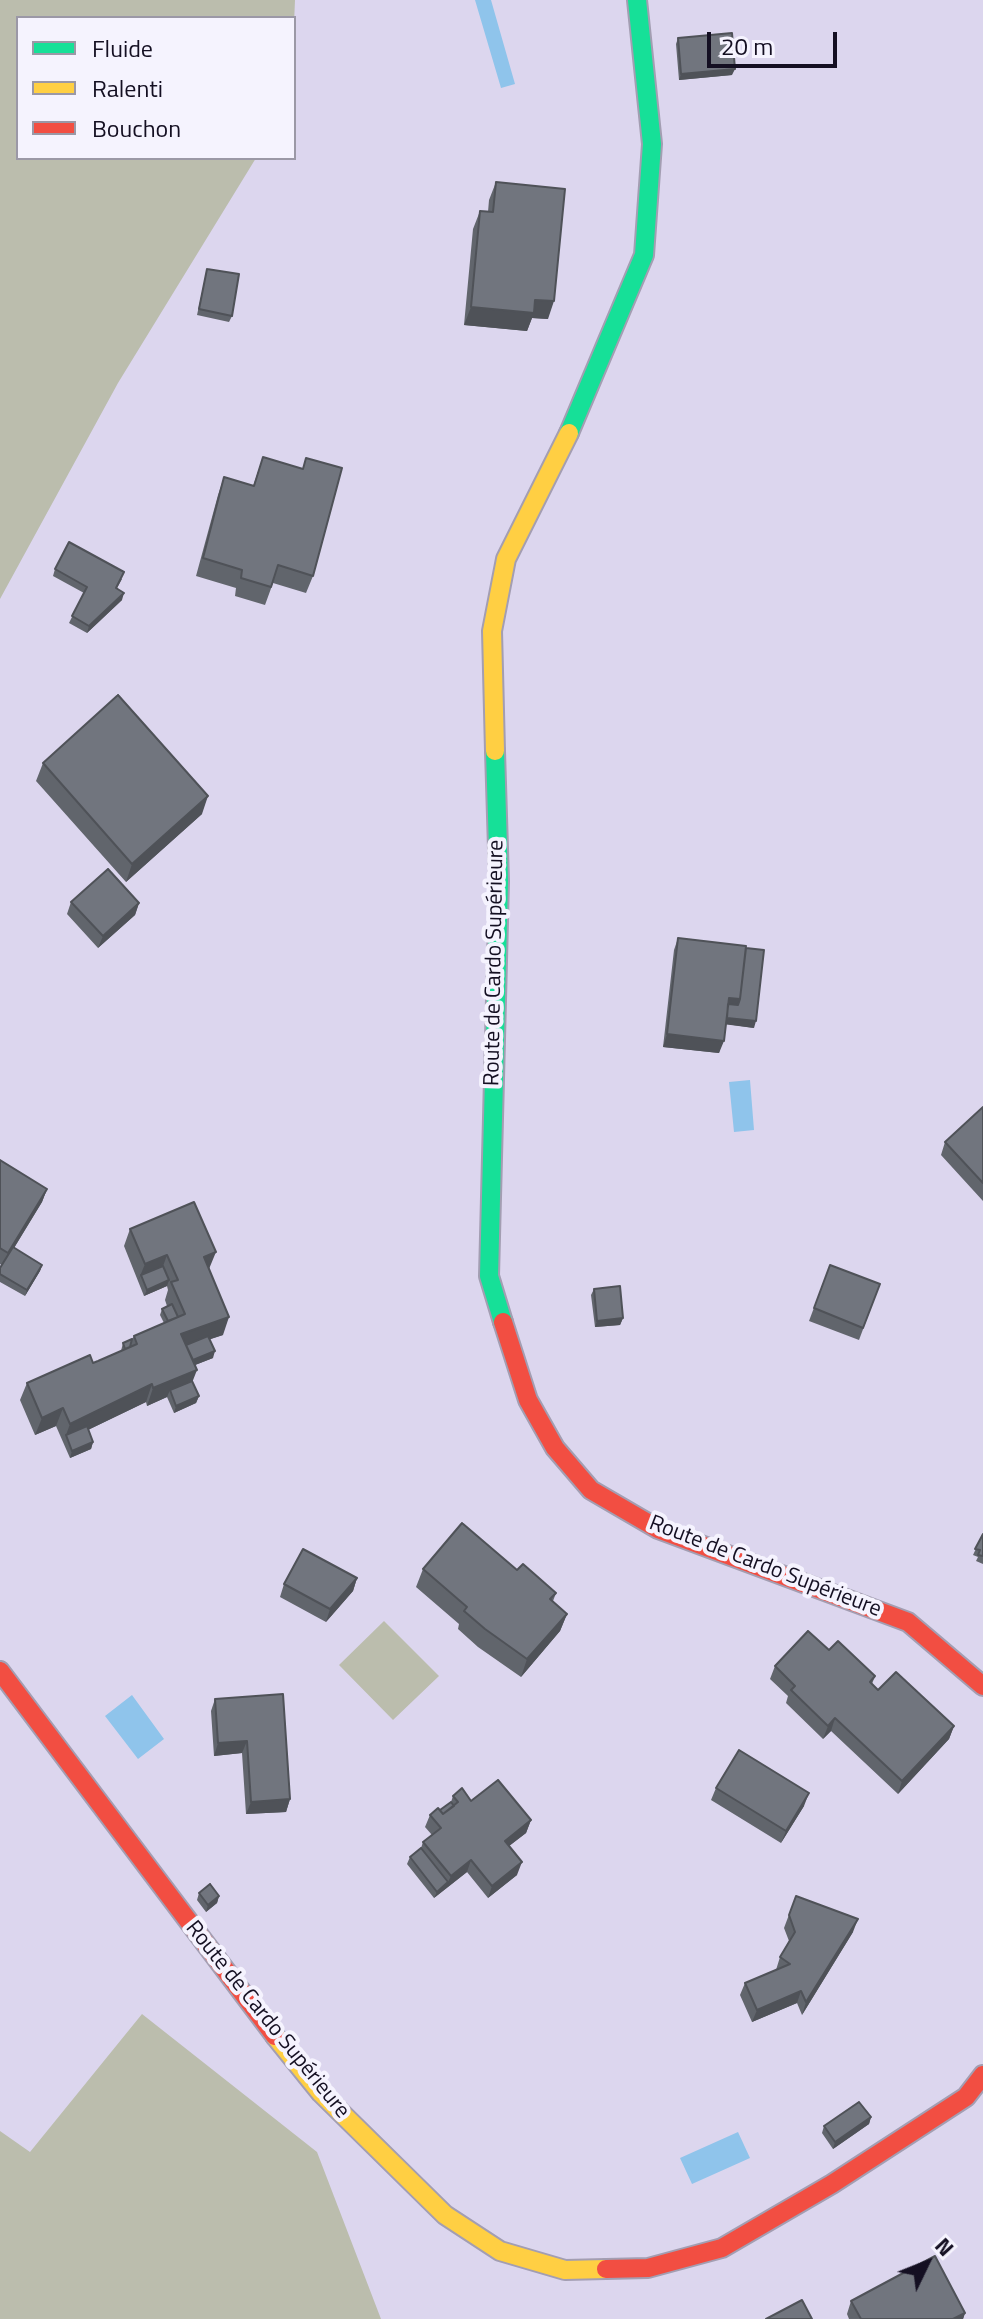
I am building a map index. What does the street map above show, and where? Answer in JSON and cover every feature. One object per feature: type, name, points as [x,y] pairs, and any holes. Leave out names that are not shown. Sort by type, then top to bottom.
[{"type":"street","name":"Route de Cardo Supérieure","points":[[637,0],[652,144],[644,255],[586,399],[506,559],[492,631],[499,881],[489,1276],[528,1400],[555,1448],[591,1490],[658,1529],[908,1622],[983,1686]]},
{"type":"street","name":"Route de Cardo Supérieure","points":[[0,1671],[228,1977],[321,2093],[445,2215],[500,2251],[565,2270],[648,2268],[722,2248],[832,2184],[966,2097],[983,2075]]},
{"type":"green space","points":[[0,0],[295,0],[294,16],[16,16],[16,160],[255,160],[118,383],[0,599]]},
{"type":"green space","points":[[384,1621],[439,1676],[393,1720],[339,1665]]},
{"type":"green space","points":[[142,2014],[317,2152],[381,2319],[0,2319],[0,2131],[30,2152]]},
{"type":"water","points":[[475,0],[491,0],[515,84],[501,88]]},
{"type":"water","points":[[750,1080],[754,1130],[734,1132],[729,1082]]},
{"type":"water","points":[[132,1695],[164,1739],[138,1759],[105,1716]]},
{"type":"water","points":[[738,2132],[750,2158],[692,2184],[680,2158]]},
{"type":"building","points":[[732,33],[735,69],[681,74],[678,38]]},
{"type":"building","points":[[496,182],[565,189],[554,301],[535,300],[534,313],[471,307],[480,211],[493,212]]},
{"type":"building","points":[[207,269],[239,274],[232,316],[199,309]]},
{"type":"building","points":[[263,457],[303,469],[306,458],[342,468],[313,576],[278,565],[271,587],[241,578],[242,570],[203,558],[224,477],[254,486]]},
{"type":"building","points":[[69,542],[124,572],[116,588],[124,593],[89,626],[72,616],[87,587],[55,569]]},
{"type":"building","points":[[118,695],[208,796],[132,864],[43,763]]},
{"type":"building","points":[[108,869],[139,903],[103,936],[71,902]]},
{"type":"building","points":[[678,938],[746,946],[740,999],[729,998],[724,1041],[667,1034]]},
{"type":"building","points":[[746,948],[764,950],[756,1021],[727,1018],[728,1004],[738,1005],[740,999]]},
{"type":"building","points":[[983,1107],[983,1183],[945,1142]]},
{"type":"building","points":[[0,1160],[47,1189],[8,1253],[0,1248]]},
{"type":"building","points":[[194,1202],[216,1252],[204,1257],[229,1317],[181,1334],[197,1370],[153,1388],[152,1384],[70,1424],[63,1408],[42,1418],[27,1383],[90,1355],[93,1363],[137,1344],[134,1336],[185,1314],[171,1282],[178,1280],[167,1255],[145,1264],[130,1229]]},
{"type":"building","points":[[13,1247],[42,1265],[27,1290],[0,1274],[0,1268]]},
{"type":"building","points":[[830,1265],[880,1284],[863,1328],[814,1308]]},
{"type":"building","points":[[163,1266],[169,1280],[147,1290],[141,1275]]},
{"type":"building","points":[[620,1286],[623,1318],[597,1321],[594,1289]]},
{"type":"building","points":[[172,1304],[178,1317],[168,1321],[162,1309]]},
{"type":"building","points":[[208,1336],[215,1351],[193,1360],[186,1345]]},
{"type":"building","points":[[132,1339],[130,1347],[125,1349],[123,1343]]},
{"type":"building","points":[[192,1381],[199,1396],[176,1406],[170,1390]]},
{"type":"building","points":[[87,1426],[93,1442],[72,1451],[66,1435]]},
{"type":"building","points":[[462,1523],[517,1570],[523,1564],[556,1593],[550,1599],[567,1614],[527,1659],[464,1611],[467,1607],[423,1569]]},
{"type":"building","points":[[983,1534],[983,1556],[978,1555],[980,1550],[975,1549]]},
{"type":"building","points":[[303,1549],[357,1578],[330,1609],[284,1584]]},
{"type":"building","points":[[808,1631],[829,1650],[838,1641],[875,1676],[870,1682],[878,1690],[896,1672],[954,1726],[902,1781],[835,1718],[828,1726],[791,1690],[795,1686],[775,1666]]},
{"type":"building","points":[[283,1694],[290,1799],[251,1802],[247,1741],[218,1743],[215,1699]]},
{"type":"building","points":[[739,1750],[809,1793],[786,1831],[716,1788]]},
{"type":"building","points":[[498,1780],[531,1820],[505,1841],[522,1862],[492,1886],[471,1860],[451,1876],[423,1842],[441,1828],[430,1815],[438,1808],[443,1814],[458,1802],[453,1796],[462,1788],[471,1801]]},
{"type":"building","points":[[451,1802],[454,1806],[443,1814],[440,1810]]},
{"type":"building","points":[[421,1848],[448,1882],[437,1892],[410,1857]]},
{"type":"building","points":[[210,1884],[219,1896],[208,1905],[199,1893]]},
{"type":"building","points":[[796,1896],[858,1919],[806,2002],[801,1991],[757,2010],[745,1983],[790,1964],[780,1957],[795,1932],[789,1915]]},
{"type":"building","points":[[859,2102],[871,2117],[835,2142],[824,2126]]},
{"type":"building","points":[[935,2256],[965,2313],[953,2319],[861,2319],[851,2301]]},
{"type":"building","points":[[802,2300],[812,2319],[766,2319]]},
{"type":"traffic: fast","points":[[569,433],[644,255],[652,144],[637,0]]},
{"type":"traffic: fast","points":[[495,751],[499,881],[489,1276],[503,1322]]},
{"type":"traffic: slow","points":[[495,751],[492,631],[506,559],[569,433]]},
{"type":"traffic: slow","points":[[275,2036],[321,2093],[445,2215],[500,2251],[565,2270],[606,2269]]},
{"type":"traffic: jam","points":[[503,1322],[528,1400],[555,1448],[591,1490],[658,1529],[908,1622],[983,1686]]},
{"type":"traffic: jam","points":[[0,1671],[275,2036]]},
{"type":"traffic: jam","points":[[606,2269],[648,2268],[722,2248],[832,2184],[966,2097],[983,2075]]}]
